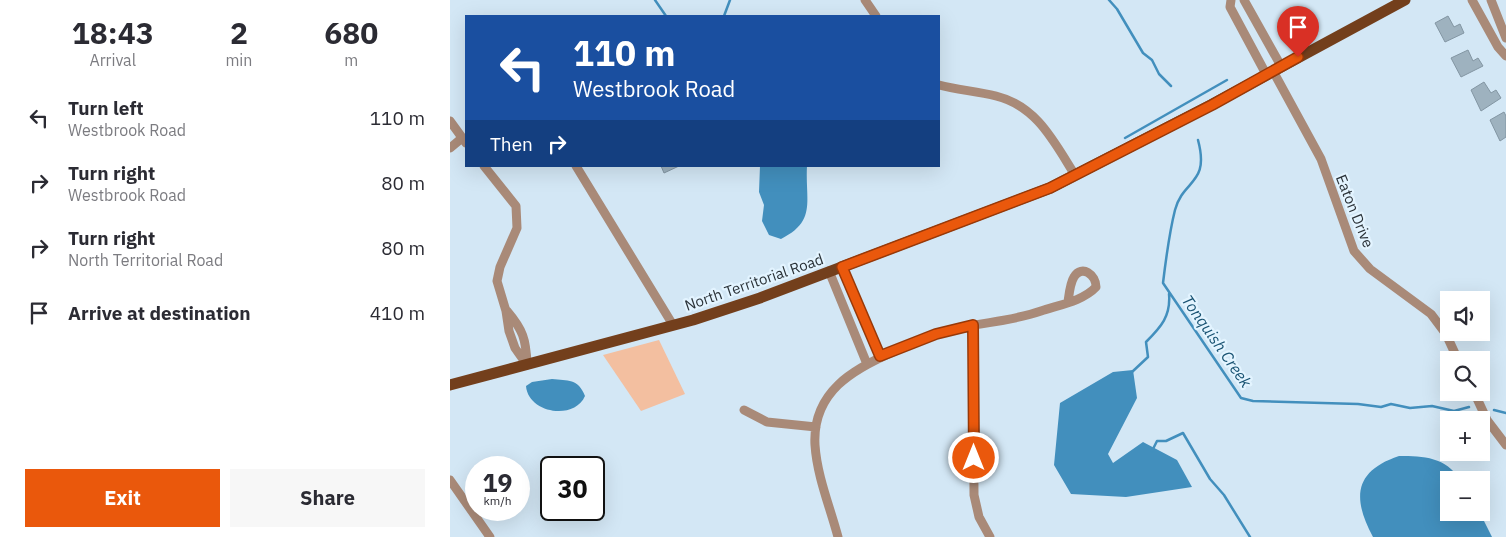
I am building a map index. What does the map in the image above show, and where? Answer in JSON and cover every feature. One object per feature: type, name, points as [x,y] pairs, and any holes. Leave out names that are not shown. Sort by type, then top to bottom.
[{"type":"main road","name":"North Territorial Road","points":[[450,385],[673,325],[760,298],[1050,188],[1405,0]]},
{"type":"street","points":[[865,0],[875,15]]},
{"type":"street","points":[[1231,0],[1230,7],[1274,70]]},
{"type":"street","points":[[1244,0],[1274,70]]},
{"type":"street","points":[[1472,0],[1498,47],[1506,56]]},
{"type":"street","points":[[1491,0],[1506,38]]},
{"type":"street","name":"Eaton Drive","points":[[1274,70],[1321,160],[1354,251],[1370,270],[1431,314],[1442,326],[1454,351]]},
{"type":"street","points":[[940,85],[996,96],[1022,106],[1041,123],[1075,175]]},
{"type":"street","points":[[450,121],[464,141],[450,148]]},
{"type":"street","points":[[485,167],[510,196],[516,206],[518,216],[517,228],[498,276],[498,288],[506,311],[508,331],[515,348],[528,365]]},
{"type":"street","points":[[577,167],[673,325]]},
{"type":"street","points":[[842,267],[880,356]]},
{"type":"street","points":[[829,272],[867,364]]},
{"type":"street","points":[[838,537],[816,459],[816,427],[822,407],[834,388],[850,372],[880,356],[936,334],[973,325],[1017,318],[1068,302]]},
{"type":"street","points":[[973,325],[974,496],[979,517],[990,537]]},
{"type":"street","points":[[1478,401],[1487,420],[1506,445]]},
{"type":"street","points":[[744,410],[767,422],[816,427]]},
{"type":"street","points":[[450,480],[490,537]]},
{"type":"shaded area","points":[[659,340],[685,394],[641,411],[603,355]]},
{"type":"water","points":[[760,167],[807,167],[807,209],[805,217],[800,225],[781,239],[769,235],[762,221],[764,205],[759,192]]},
{"type":"water","points":[[1133,370],[1137,398],[1108,454],[1113,463],[1143,442],[1177,460],[1192,487],[1126,497],[1071,494],[1054,465],[1060,403],[1113,372]]},
{"type":"water","points":[[552,379],[576,383],[585,396],[579,404],[571,409],[552,411],[543,408],[529,395],[526,386],[532,382]]},
{"type":"water","points":[[1399,456],[1434,459],[1441,462],[1453,471],[1440,471],[1440,521],[1484,521],[1492,537],[1373,537],[1362,510],[1361,488],[1365,478],[1384,462]]},
{"type":"building","points":[[1448,16],[1454,27],[1460,24],[1464,33],[1445,42],[1435,23]]},
{"type":"building","points":[[1468,50],[1473,61],[1478,58],[1483,66],[1461,77],[1451,58]]},
{"type":"building","points":[[1484,82],[1491,93],[1496,90],[1501,98],[1481,111],[1471,90]]},
{"type":"building","points":[[1504,112],[1506,116],[1506,137],[1500,141],[1490,120]]},
{"type":"building","points":[[661,167],[677,167],[664,173]]},
{"type":"waterway","points":[[655,0],[665,15]]},
{"type":"waterway","points":[[724,15],[730,0]]},
{"type":"waterway","name":"Tonquish Creek","points":[[1109,0],[1117,9],[1143,53],[1152,60],[1159,74],[1171,86]]},
{"type":"waterway","points":[[1125,138],[1227,80]]},
{"type":"waterway","name":"Tonquish Creek","points":[[1198,140],[1201,166],[1198,174],[1179,200],[1175,210],[1169,237],[1163,283],[1241,398],[1253,401],[1358,404],[1381,407],[1391,404],[1410,408],[1432,406],[1454,411],[1469,407]]},
{"type":"waterway","points":[[1132,372],[1148,357],[1146,342],[1167,315],[1169,294]]},
{"type":"waterway","name":"Tonquish Creek","points":[[1494,410],[1506,413]]},
{"type":"waterway","points":[[1152,451],[1157,441],[1166,441],[1183,433],[1210,479],[1224,495],[1250,537]]},
{"type":"route","points":[[974,458],[973,325],[936,334],[880,356],[842,267],[1050,188],[1212,105],[1298,57]]}]
